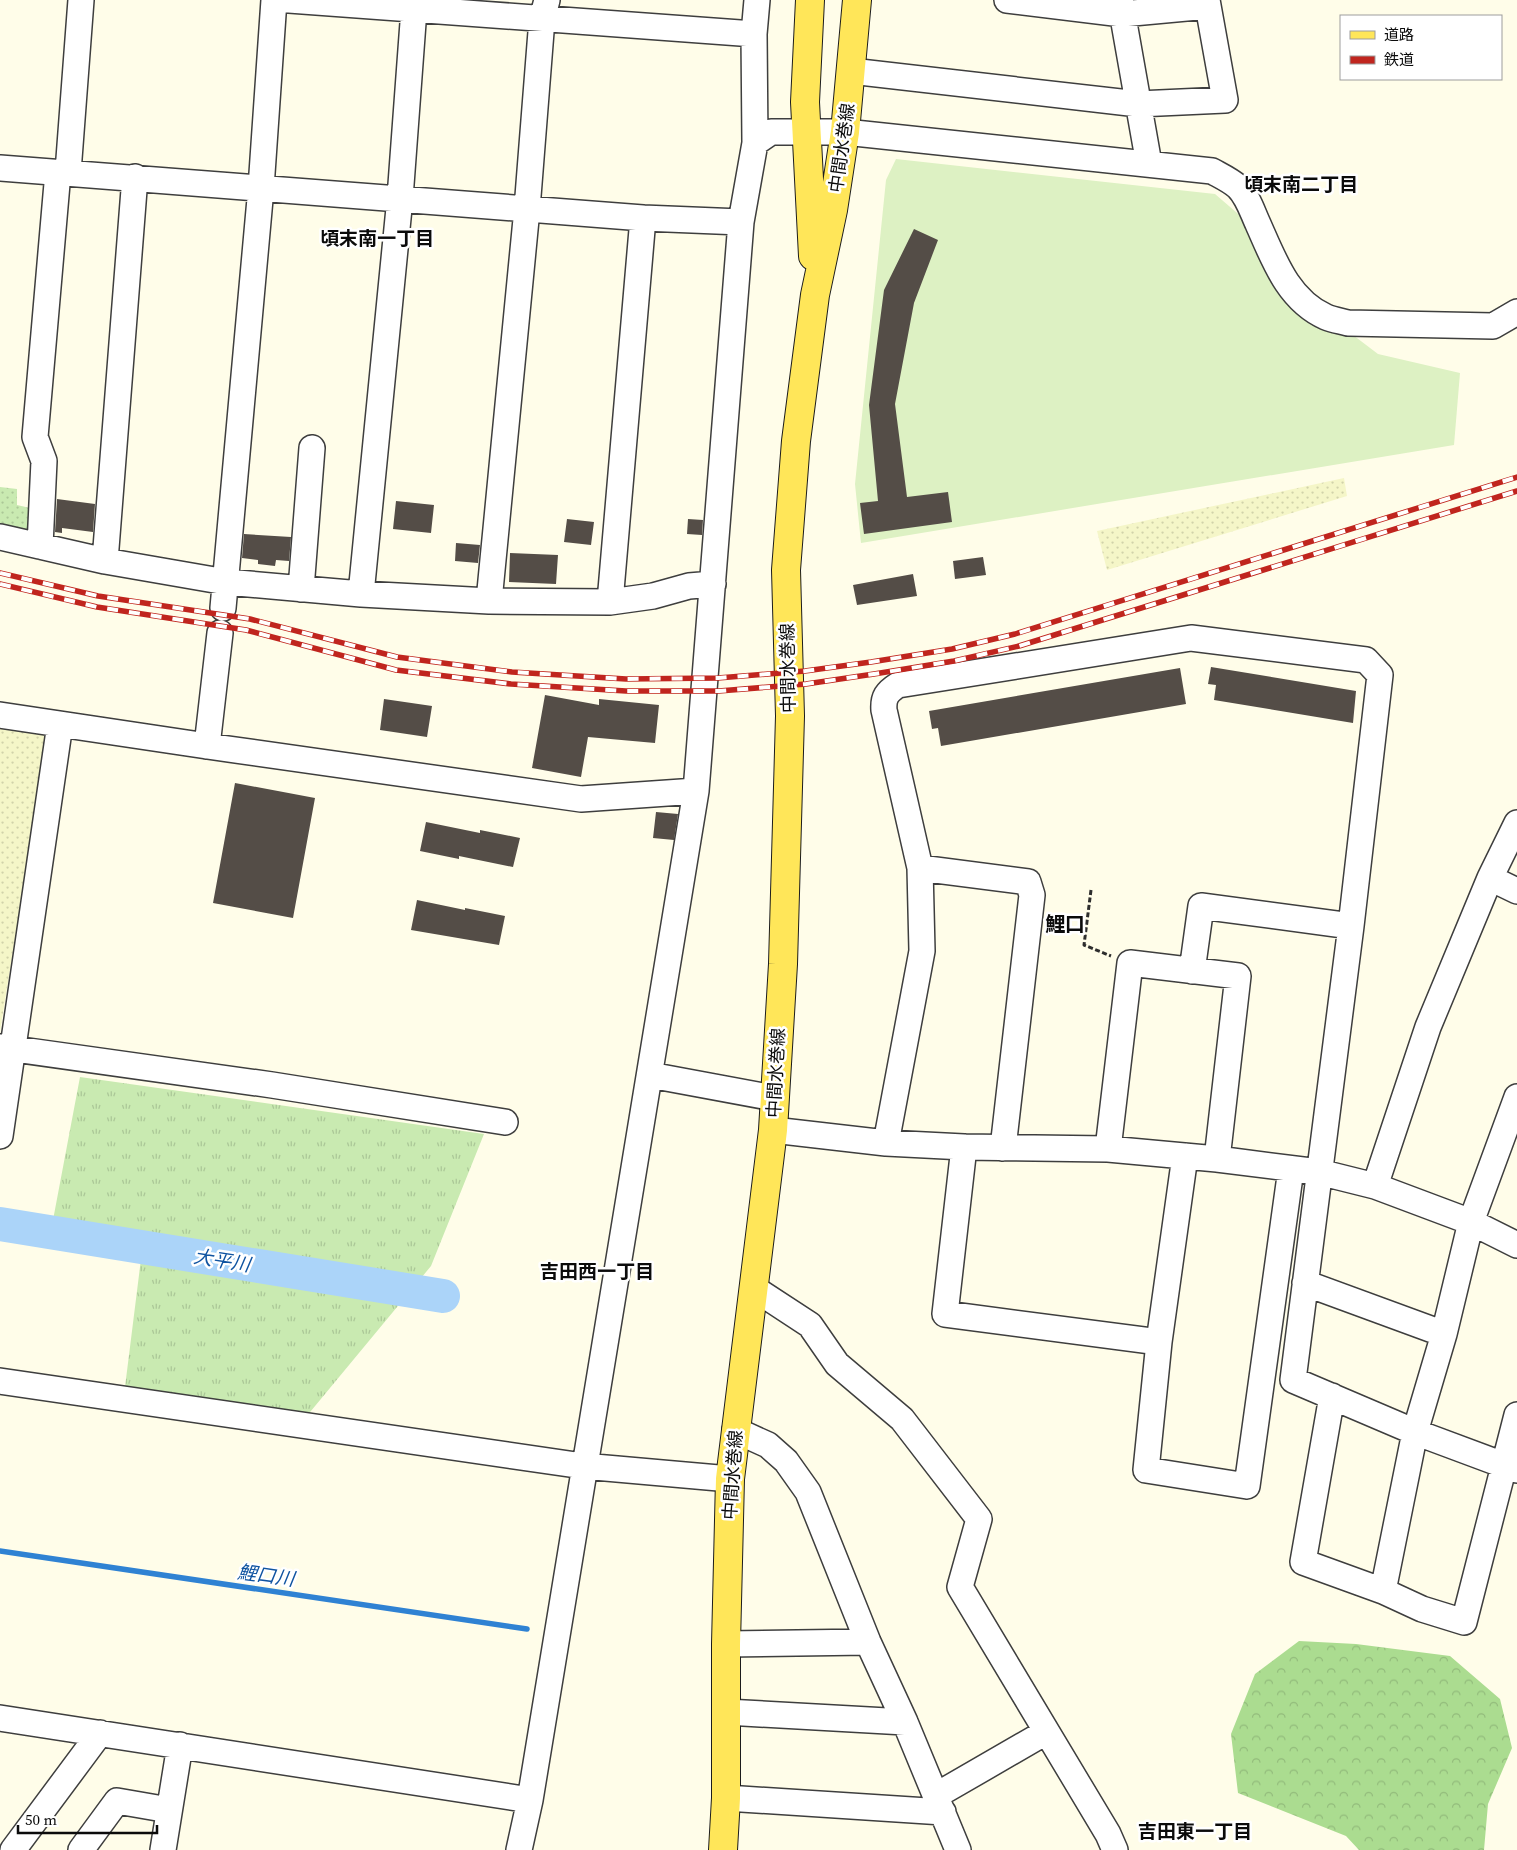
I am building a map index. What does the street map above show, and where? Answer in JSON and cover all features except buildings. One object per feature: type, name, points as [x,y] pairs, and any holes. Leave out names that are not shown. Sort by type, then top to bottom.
[{"type":"main road","name":"中間水巻線","points":[[810,0],[805,102],[815,295]]},
{"type":"main road","name":"中間水巻線","points":[[723,1850],[726,1798],[726,1644],[730,1479],[755,1289],[773,1130],[783,964],[790,716],[786,570],[796,441],[815,295],[833,210],[845,132],[857,0]]},
{"type":"street","points":[[40,546],[44,461],[35,437],[81,0]]},
{"type":"street","points":[[223,608],[261,188],[274,0]]},
{"type":"street","points":[[289,0],[414,9],[442,6],[544,9],[754,34]]},
{"type":"street","points":[[526,1848],[530,1800],[583,1466],[650,1075],[696,791],[714,584],[741,222],[754,143],[754,34],[757,0]]},
{"type":"street","points":[[851,71],[1138,104],[1225,100],[1207,3],[1121,7],[1007,0]]},
{"type":"street","points":[[1121,7],[1149,164]]},
{"type":"street","points":[[361,594],[400,198],[414,9]]},
{"type":"street","points":[[489,601],[528,209],[544,9]]},
{"type":"street","points":[[754,143],[771,132],[845,132],[1212,171],[1238,187],[1247,198],[1277,267],[1292,290],[1309,308],[1327,318],[1348,323],[1493,326],[1517,312]]},
{"type":"street","points":[[0,168],[643,218],[741,222]]},
{"type":"street","points":[[105,561],[135,177]]},
{"type":"street","points":[[610,602],[643,218]]},
{"type":"street","points":[[301,589],[312,448]]},
{"type":"street","points":[[0,538],[105,561],[226,582],[361,594],[489,601],[610,602],[653,596],[689,586],[714,584]]},
{"type":"street","points":[[207,746],[220,633]]},
{"type":"street","points":[[886,1143],[922,951],[920,868],[884,710],[883,699],[889,691],[898,686],[1190,638],[1366,660],[1380,675],[1351,926],[1293,1380],[1415,1432],[1511,1468]]},
{"type":"street","points":[[0,715],[581,799],[696,791]]},
{"type":"street","points":[[0,1136],[6,1048],[60,724]]},
{"type":"street","points":[[1375,1186],[1428,1027],[1490,878],[1517,823]]},
{"type":"street","points":[[920,868],[1028,882],[1032,895],[1003,1148]]},
{"type":"street","points":[[1490,878],[1517,891]]},
{"type":"street","points":[[1192,971],[1201,906],[1351,926]]},
{"type":"street","points":[[1108,1149],[1130,963],[1238,976],[1217,1159]]},
{"type":"street","points":[[6,1048],[272,1085],[505,1122]]},
{"type":"street","points":[[650,1075],[774,1098]]},
{"type":"street","points":[[1383,1591],[1415,1432],[1444,1334],[1471,1222],[1517,1098]]},
{"type":"street","points":[[773,1130],[886,1143],[964,1147],[1108,1149],[1217,1159],[1319,1172],[1375,1186],[1471,1222],[1517,1245]]},
{"type":"street","points":[[964,1147],[945,1314],[1159,1342]]},
{"type":"street","points":[[1185,1156],[1159,1342],[1146,1470],[1247,1486],[1291,1169]]},
{"type":"street","points":[[1305,1283],[1444,1334]]},
{"type":"street","points":[[755,1289],[810,1325],[837,1364],[902,1419],[979,1520],[960,1587],[1108,1834],[1115,1850]]},
{"type":"street","points":[[0,1381],[583,1466],[730,1479]]},
{"type":"street","points":[[1332,1396],[1303,1562],[1383,1591],[1422,1609],[1464,1622],[1511,1468],[1517,1415]]},
{"type":"street","points":[[735,1430],[768,1445],[786,1461],[808,1492],[868,1642],[905,1722],[958,1850]]},
{"type":"street","points":[[726,1644],[868,1642]]},
{"type":"street","points":[[726,1712],[905,1722]]},
{"type":"street","points":[[0,1718],[530,1800]]},
{"type":"street","points":[[726,1798],[940,1804],[1046,1732]]},
{"type":"street","points":[[13,1850],[100,1733]]},
{"type":"street","points":[[163,1850],[180,1745]]},
{"type":"street","points":[[80,1850],[117,1801],[169,1810]]},
{"type":"path","points":[[1092,890],[1084,945],[1130,963]]},
{"type":"green space","points":[[896,159],[1215,194],[1279,249],[1320,310],[1378,354],[1460,373],[1454,445],[861,543],[855,484],[886,180]]},
{"type":"green space","points":[[1344,478],[1347,496],[1107,570],[1097,531]]},
{"type":"green space","points":[[0,487],[17,489],[17,505],[30,508],[28,533],[0,528]]},
{"type":"green space","points":[[0,726],[48,735],[0,1031]]},
{"type":"green space","points":[[80,1077],[484,1134],[431,1266],[301,1423],[124,1395],[144,1235],[53,1220]]},
{"type":"green space","points":[[1299,1641],[1356,1644],[1450,1656],[1500,1699],[1512,1748],[1488,1804],[1484,1850],[1359,1850],[1346,1836],[1238,1793],[1231,1734],[1255,1674]]},
{"type":"waterway","name":"大平川","points":[[0,1224],[443,1296]]},
{"type":"waterway","name":"鯉口川","points":[[0,1551],[527,1629]]},
{"type":"railway","points":[[0,573],[98,596],[250,619],[397,657],[512,672],[626,679],[718,678],[805,671],[871,662],[952,649],[1015,634],[1517,477]]},
{"type":"railway","points":[[0,584],[97,607],[246,630],[396,670],[511,684],[626,691],[719,691],[806,684],[874,674],[954,661],[1019,646],[1517,491]]},
{"type":"district","name":"頃末南二丁目","points":[[1301,184]]},
{"type":"district","name":"頃末南一丁目","points":[[377,238]]},
{"type":"district","name":"鯉口","points":[[1065,924]]},
{"type":"district","name":"吉田西一丁目","points":[[597,1271]]},
{"type":"district","name":"吉田東一丁目","points":[[1195,1831]]}]
